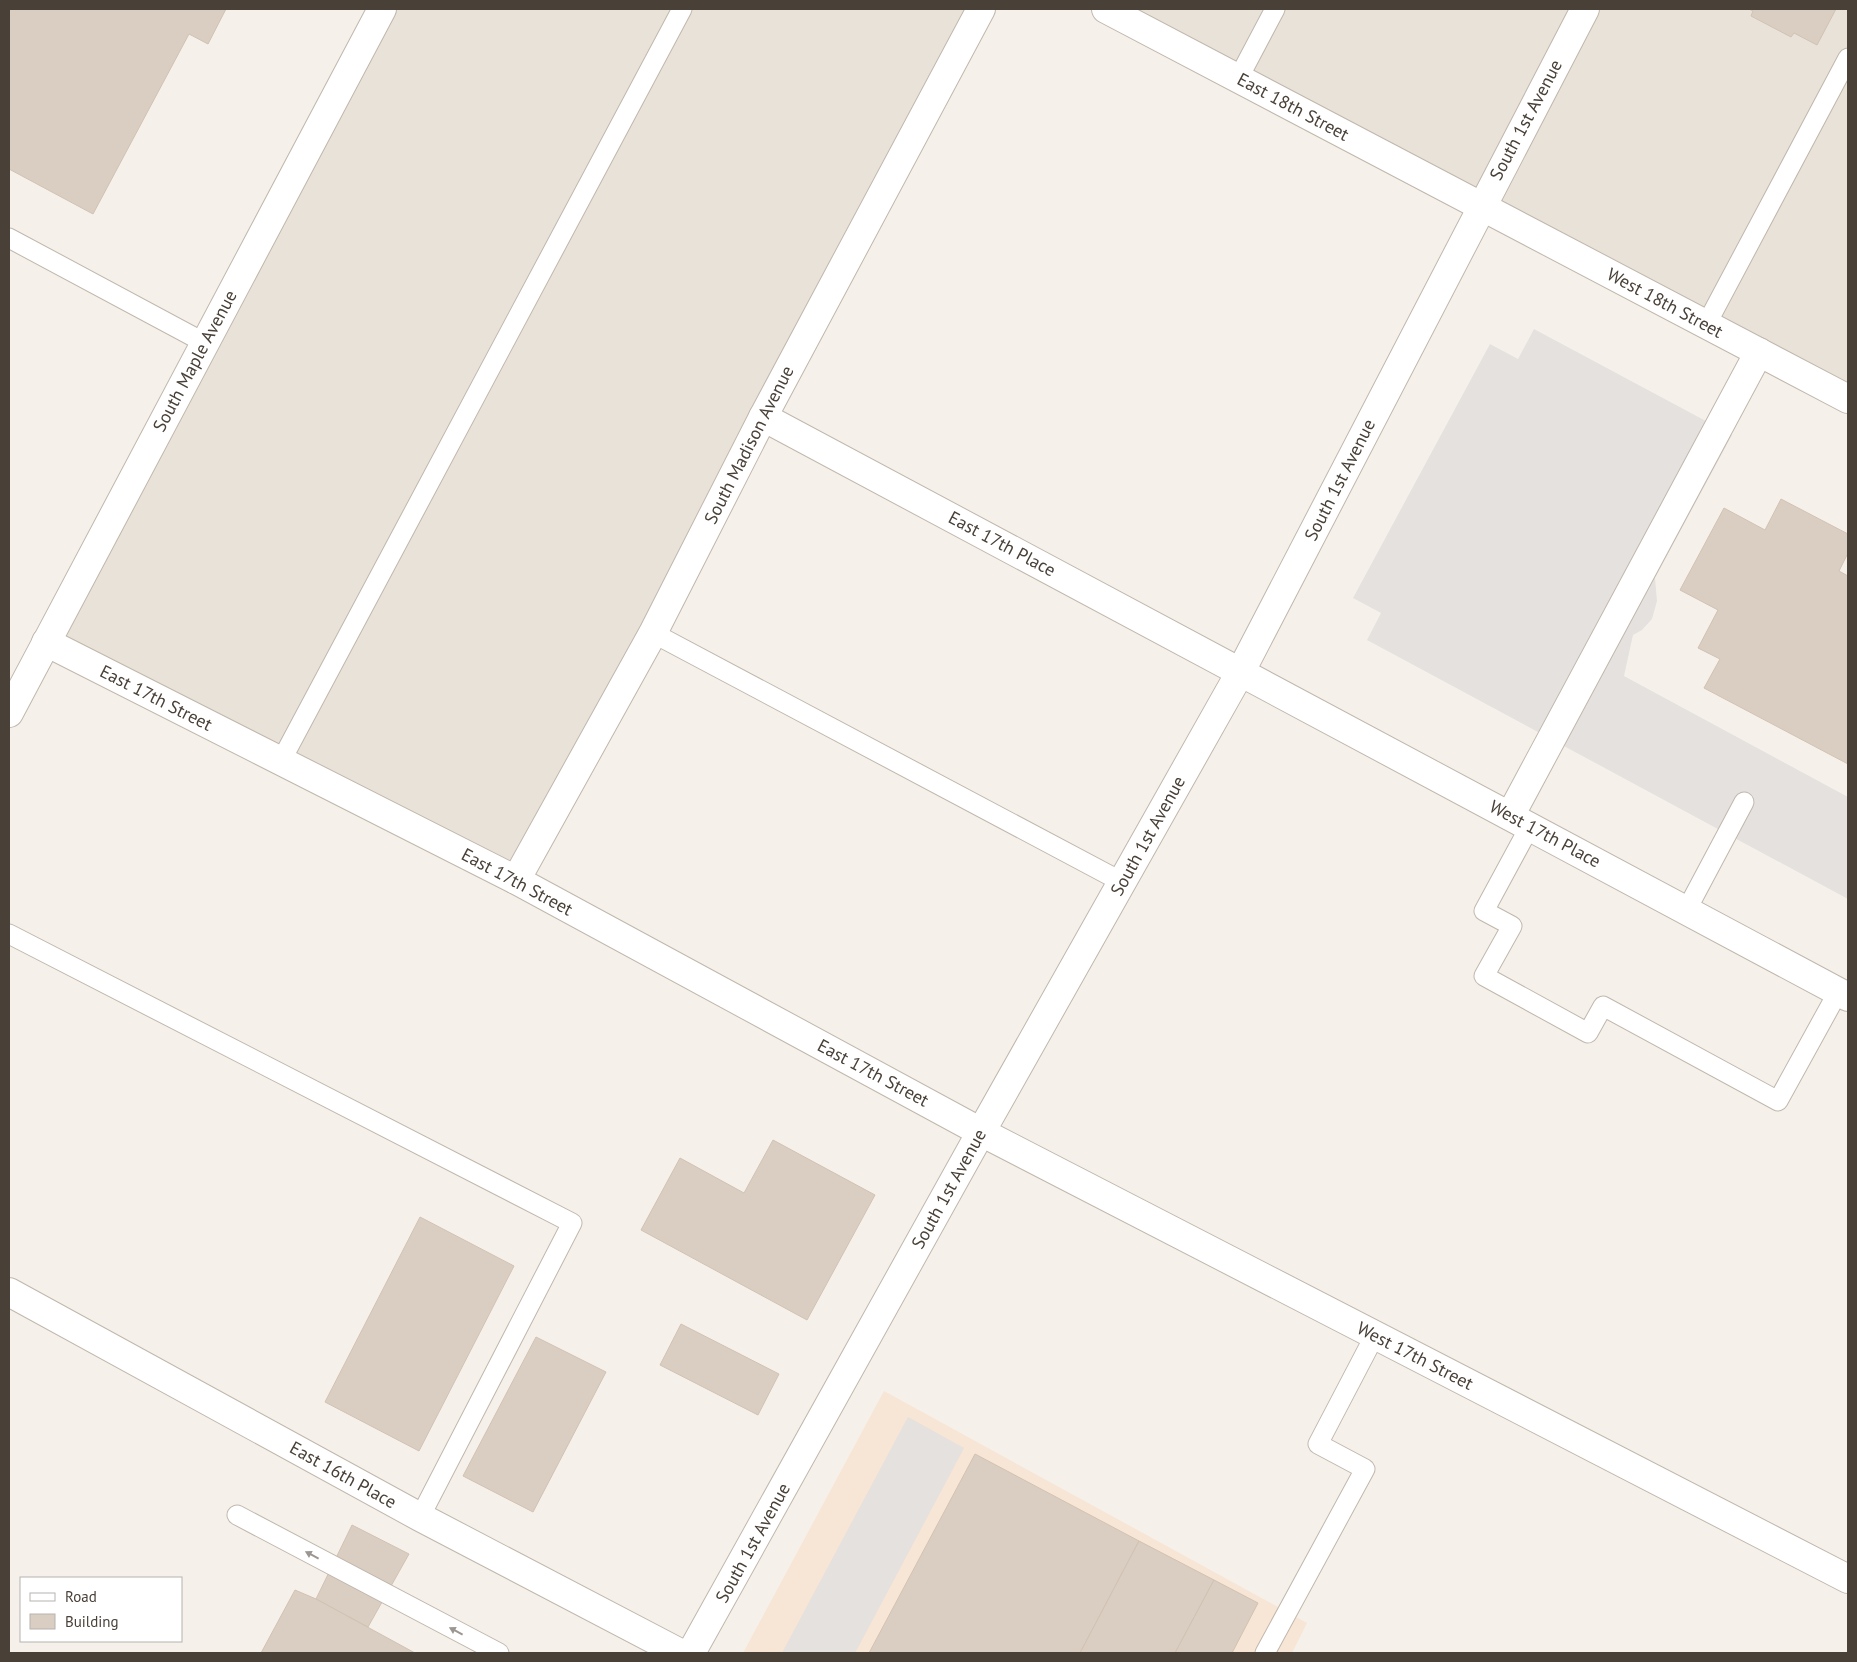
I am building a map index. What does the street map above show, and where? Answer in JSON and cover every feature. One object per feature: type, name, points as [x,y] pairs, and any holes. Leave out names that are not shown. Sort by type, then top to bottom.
[{"type":"street","name":"South Maple Avenue","points":[[9,713],[382,9]]},
{"type":"street","name":"South Madison Avenue","points":[[516,880],[653,633],[763,417],[981,9]]},
{"type":"street","name":"East 18th Street","points":[[1106,9],[1482,205]]},
{"type":"street","name":"South 1st Avenue","points":[[691,1653],[981,1132],[1241,671],[1585,9]]},
{"type":"street","name":"West 18th Street","points":[[1482,205],[1848,399]]},
{"type":"street","points":[[1520,821],[1759,352]]},
{"type":"street","name":"East 17th Place","points":[[763,417],[1241,671]]},
{"type":"street","name":"East 17th Street","points":[[46,642],[516,880],[981,1132]]},
{"type":"street","name":"West 17th Place","points":[[1241,671],[1843,995]]},
{"type":"street","name":"West 17th Street","points":[[981,1132],[1848,1579]]},
{"type":"street","name":"East 16th Place","points":[[9,1292],[420,1517],[680,1653]]},
{"type":"lane","points":[[282,761],[682,9]]},
{"type":"lane","points":[[1238,78],[1275,9]]},
{"type":"lane","points":[[1706,325],[1848,58]]},
{"type":"lane","points":[[9,238],[205,343]]},
{"type":"lane","points":[[653,633],[1122,882]]},
{"type":"lane","points":[[1686,911],[1744,802]]},
{"type":"lane","points":[[1520,821],[1484,911],[1512,926],[1484,976],[1588,1033],[1604,1006],[1778,1101],[1843,995]]},
{"type":"lane","points":[[9,934],[572,1223],[420,1517]]},
{"type":"lane","points":[[1265,1653],[1365,1469],[1318,1444],[1375,1335]]},
{"type":"lane","points":[[237,1515],[499,1653]]},
{"type":"shaded area","points":[[382,9],[981,9],[516,880],[46,642]]},
{"type":"shaded area","points":[[1106,9],[1848,9],[1848,399]]},
{"type":"shaded area","points":[[1534,329],[1732,435],[1655,578],[1657,601],[1652,619],[1642,630],[1633,635],[1624,676],[1848,797],[1848,899],[1367,640],[1381,613],[1353,598],[1490,344],[1518,359]]},
{"type":"shaded area","points":[[884,1391],[1307,1623],[1292,1653],[743,1653]]},
{"type":"shaded area","points":[[908,1417],[964,1448],[855,1653],[782,1653]]},
{"type":"building","points":[[9,9],[226,9],[208,44],[189,34],[93,214],[9,169]]},
{"type":"building","points":[[1749,9],[1836,9],[1817,45],[1794,33],[1791,37],[1751,16],[1753,11]]},
{"type":"building","points":[[1781,499],[1848,534],[1848,553],[1839,571],[1848,576],[1848,764],[1704,688],[1720,659],[1698,648],[1718,610],[1680,590],[1724,508],[1765,530]]},
{"type":"building","points":[[773,1140],[875,1195],[807,1320],[641,1230],[680,1158],[744,1193]]},
{"type":"building","points":[[420,1217],[514,1266],[419,1451],[325,1402]]},
{"type":"building","points":[[681,1324],[779,1374],[758,1415],[660,1365]]},
{"type":"building","points":[[536,1337],[606,1372],[533,1512],[463,1476]]},
{"type":"building","points":[[975,1454],[1139,1541],[1080,1653],[869,1653]]},
{"type":"building","points":[[352,1525],[409,1554],[368,1627],[316,1599]]},
{"type":"building","points":[[1139,1541],[1214,1580],[1175,1653],[1080,1653]]},
{"type":"building","points":[[1214,1580],[1258,1603],[1232,1653],[1175,1653]]},
{"type":"building","points":[[295,1590],[316,1599],[415,1653],[261,1653]]}]
